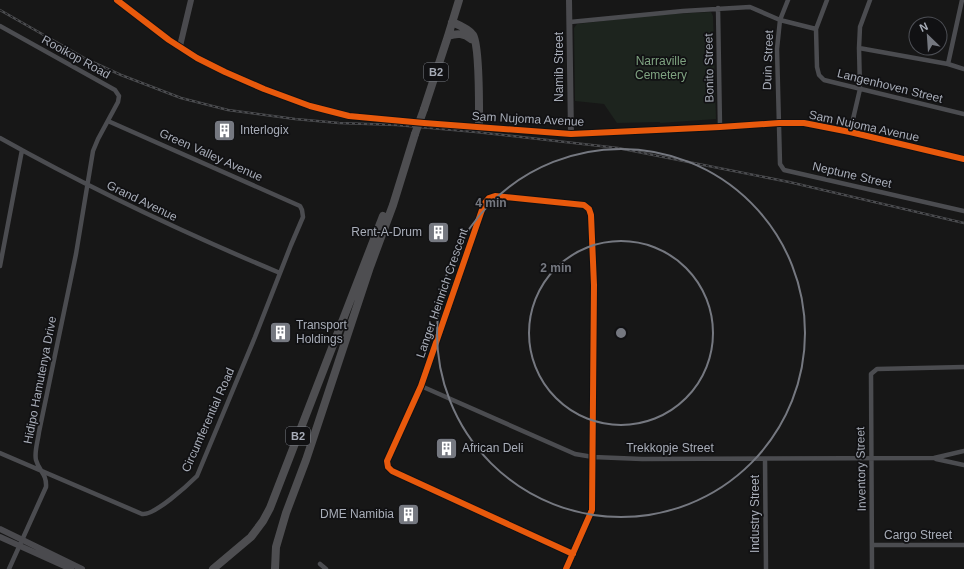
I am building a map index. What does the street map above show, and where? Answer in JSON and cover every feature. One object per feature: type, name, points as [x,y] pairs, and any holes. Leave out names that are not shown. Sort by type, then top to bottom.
[{"type":"highway","name":"B2","points":[[275,569],[276,547],[286,513],[306,460],[370,267],[393,205],[399,181],[460,0]]},
{"type":"highway","points":[[453,22],[472,34],[475,42],[479,127]]},
{"type":"highway","points":[[448,36],[463,34],[475,42]]},
{"type":"highway","name":"B2","points":[[213,569],[251,537],[263,521],[270,508],[388,204],[399,181]]},
{"type":"street","name":"Sam Nujoma Avenue","points":[[117,0],[180,46],[225,72],[310,106],[349,116],[571,134],[804,123],[850,132],[964,159]]},
{"type":"street","points":[[180,46],[191,0]]},
{"type":"street","name":"Namib Street","points":[[569,0],[571,134]]},
{"type":"street","name":"Duin Street","points":[[779,123],[777,49],[780,20],[788,0]]},
{"type":"street","name":"Langenhoven Street","points":[[827,0],[816,29],[816,67],[819,75],[824,80],[964,114]]},
{"type":"street","points":[[850,132],[860,89],[860,26],[870,0]]},
{"type":"street","points":[[948,64],[962,0]]},
{"type":"street","points":[[570,22],[718,8],[750,7],[780,20],[816,29]]},
{"type":"street","name":"Bonito Street","points":[[718,8],[720,127]]},
{"type":"street","name":"Rooikop Road","points":[[0,26],[115,90],[119,96],[118,102],[98,139],[94,151],[88,186]]},
{"type":"street","points":[[859,48],[964,68]]},
{"type":"street","name":"Green Valley Avenue","points":[[108,121],[300,206],[302,210]]},
{"type":"street","name":"Neptune Street","points":[[779,123],[780,164],[784,170],[964,210]]},
{"type":"street","name":"Grand Avenue","points":[[0,138],[88,186],[169,225],[280,273]]},
{"type":"street","points":[[0,266],[22,150]]},
{"type":"street","name":"Hidipo Hamutenya Drive","points":[[9,569],[46,487],[46,480],[42,470],[36,462],[35,455],[76,254],[88,186]]},
{"type":"street","name":"Langer Heinrich Crescent","points":[[566,569],[573,554],[592,510],[594,285],[591,216],[589,209],[584,205],[495,196],[489,198],[484,204],[422,386],[387,461],[388,467],[392,472],[573,554]]},
{"type":"street","name":"Circumferential Road","points":[[0,453],[146,515],[150,514],[187,487],[197,476],[255,337],[303,217],[302,210]]},
{"type":"street","name":"Inventory Street","points":[[872,569],[871,374],[874,370],[884,368],[964,367]]},
{"type":"street","name":"Trekkopje Street","points":[[422,386],[575,454],[593,458],[934,458],[964,451]]},
{"type":"street","name":"Trekkopje Street","points":[[934,458],[964,465]]},
{"type":"street","name":"Industry Street","points":[[765,459],[766,569]]},
{"type":"street","points":[[0,529],[20,543],[71,569]]},
{"type":"street","points":[[0,537],[20,543],[82,569]]},
{"type":"street","name":"Cargo Street","points":[[872,545],[964,545]]},
{"type":"street","points":[[320,564],[326,569]]},
{"type":"green space","name":"Narraville Cemetery","points":[[711,12],[713,16],[716,119],[660,123],[617,123],[604,104],[575,101],[574,28],[577,24],[655,15]]},
{"type":"railway","points":[[0,10],[86,59],[121,75],[181,98],[228,110],[295,119],[339,123],[397,125],[476,132],[618,148],[789,182],[964,223]]},
{"type":"cycle path","points":[[117,0],[169,40],[197,58],[264,89],[310,106],[349,116],[571,134],[804,123],[850,132],[964,159]]},
{"type":"cycle path","points":[[566,569],[592,510],[594,285],[591,215],[589,209],[584,205],[495,196],[489,198],[484,204],[421,386],[387,461],[388,467],[392,471],[573,554]]},
{"type":"place","name":"Interlogix","points":[[224,130]]},
{"type":"place","name":"Rent-A-Drum","points":[[438,232]]},
{"type":"place","name":"Transport Holdings","points":[[280,332]]},
{"type":"place","name":"African Deli","points":[[446,448]]},
{"type":"place","name":"DME Namibia","points":[[409,514]]}]
